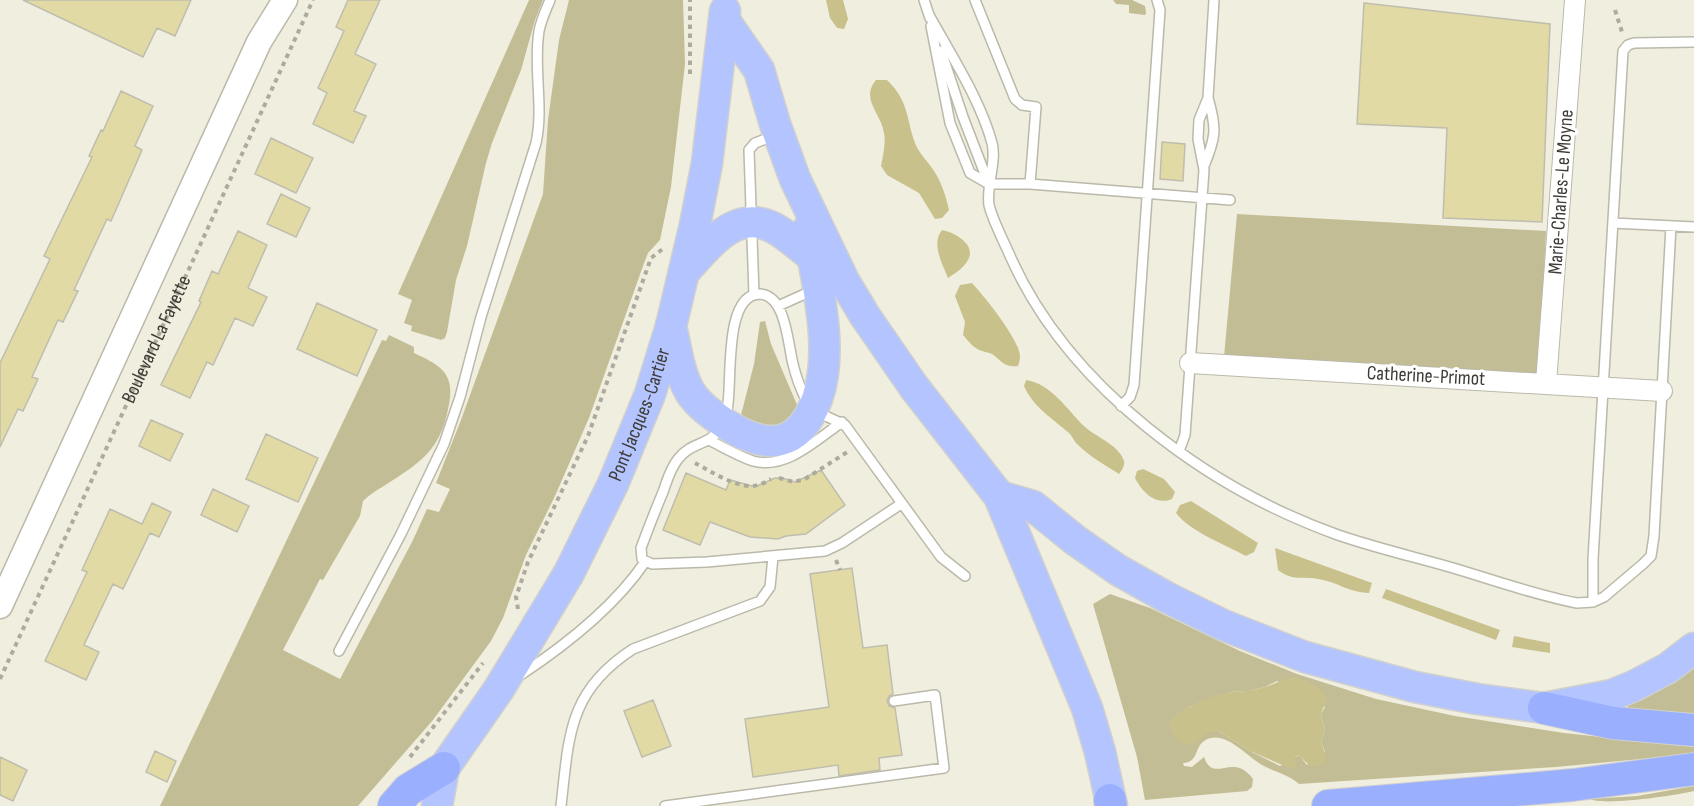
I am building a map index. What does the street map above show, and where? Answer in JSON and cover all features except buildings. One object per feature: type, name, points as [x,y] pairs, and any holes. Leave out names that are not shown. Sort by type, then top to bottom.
[{"type":"highway","points":[[1544,708],[1613,723],[1694,730]]},
{"type":"highway","points":[[394,806],[408,790],[444,768]]},
{"type":"highway","points":[[1328,806],[1554,790],[1694,769]]},
{"type":"main road","name":"Pont Jacques-Cartier","points":[[724,10],[759,70],[778,135],[805,202],[830,285],[865,316],[914,387],[999,496],[1083,700],[1100,752],[1111,804]]},
{"type":"main road","name":"Pont Jacques-Cartier","points":[[444,768],[499,688],[569,573],[606,499],[650,394],[671,326],[674,264],[707,163],[724,10]]},
{"type":"main road","points":[[805,202],[813,257]]},
{"type":"main road","points":[[671,326],[689,390],[708,411],[716,431],[753,439],[776,441],[795,432],[813,410],[820,389],[825,358],[824,339],[830,285],[813,257],[771,226],[751,222],[737,224],[674,264]]},
{"type":"main road","points":[[999,496],[1034,506],[1075,540],[1118,570],[1194,611],[1249,636],[1333,666],[1405,685],[1476,699],[1544,708],[1612,694],[1634,686],[1668,668],[1694,648]]},
{"type":"main road","points":[[437,806],[444,768]]},
{"type":"street","name":"Boulevard La Fayette","points":[[259,42],[269,0]]},
{"type":"street","name":"Boulevard La Fayette","points":[[0,606],[259,42],[285,0]]},
{"type":"street","name":"Marie-Charles-Le Moyne","points":[[1546,383],[1575,0]]},
{"type":"street","name":"Catherine-Primot","points":[[1190,363],[1662,391]]},
{"type":"lane","points":[[339,651],[426,484],[452,425],[481,317],[536,143],[539,128],[538,42],[541,24],[550,0]]},
{"type":"lane","points":[[924,0],[963,117],[989,184]]},
{"type":"lane","points":[[975,0],[1015,99],[1022,105],[1036,107],[1030,184]]},
{"type":"lane","points":[[1121,406],[1130,398],[1134,385],[1159,16],[1157,0]]},
{"type":"lane","points":[[1179,451],[1185,435],[1204,166],[1198,142],[1198,130],[1199,120],[1208,98],[1215,0]]},
{"type":"lane","points":[[929,15],[980,111],[993,146],[989,205],[1011,256],[1031,295],[1067,345],[1121,406],[1146,428],[1179,451],[1250,495],[1281,511],[1338,534],[1570,601],[1593,602],[1604,597],[1636,571],[1647,560],[1652,550],[1671,226]]},
{"type":"lane","points":[[929,15],[950,123],[970,173],[989,184],[1030,184],[1230,200]]},
{"type":"lane","points":[[1593,602],[1623,51],[1628,45],[1634,43],[1694,42]]},
{"type":"lane","points":[[1204,166],[1213,144],[1215,124],[1208,98]]},
{"type":"lane","points":[[754,295],[749,150],[755,143],[778,135]]},
{"type":"lane","points":[[1613,222],[1694,227]]},
{"type":"lane","points":[[778,306],[830,285]]},
{"type":"lane","points":[[901,504],[831,549],[774,557],[707,562],[652,564],[645,562],[641,556],[641,548],[673,467],[681,456],[716,431],[728,407],[728,364],[734,330],[742,304],[754,295],[768,296],[778,306],[785,325],[797,377],[806,401],[813,410],[842,422],[941,557],[965,576]]},
{"type":"lane","points":[[716,431],[751,460],[774,462],[796,454],[842,422]]},
{"type":"lane","points":[[561,806],[568,744],[574,720],[583,699],[596,679],[633,649],[759,601],[770,587],[774,557]]},
{"type":"lane","points":[[499,688],[553,653],[617,596],[645,562]]},
{"type":"lane","points":[[665,806],[944,768],[935,694],[894,701]]},
{"type":"path","name":"Boulevard La Fayette","points":[[0,679],[313,0]]},
{"type":"path","points":[[690,0],[690,78]]},
{"type":"path","points":[[1615,10],[1621,29]]},
{"type":"path","points":[[518,609],[516,597],[528,562],[588,436],[651,258],[664,248],[666,238]]},
{"type":"path","points":[[664,248],[674,264]]},
{"type":"path","points":[[681,456],[729,481],[745,486],[757,486],[775,478],[794,482],[805,478],[860,444]]},
{"type":"path","points":[[514,615],[524,599]]},
{"type":"path","points":[[406,761],[446,713],[486,658]]},
{"type":"shaded area","points":[[529,0],[543,0],[521,70],[486,163],[467,246],[456,280],[445,338],[441,340],[411,331],[412,326],[404,323],[412,300],[398,294]]},
{"type":"shaded area","points":[[569,0],[683,0],[685,64],[671,187],[660,240],[648,253],[589,418],[526,555],[503,618],[491,641],[433,720],[358,806],[160,806],[382,340],[386,341],[389,335],[414,347],[414,353],[444,371],[450,385],[450,393],[442,431],[422,459],[363,501],[360,516],[323,580],[320,579],[283,650],[340,679],[427,509],[439,512],[450,489],[436,483],[543,194],[548,120],[559,40]]},
{"type":"shaded area","points":[[826,0],[843,0],[848,19],[844,29],[837,28],[830,18]]},
{"type":"shaded area","points":[[1113,0],[1132,0],[1145,6],[1146,13],[1145,15],[1129,13],[1129,5],[1116,4]]},
{"type":"shaded area","points":[[876,80],[887,80],[903,103],[917,147],[934,171],[943,190],[949,210],[942,218],[935,219],[919,193],[887,175],[881,166],[884,133],[870,93]]},
{"type":"shaded area","points":[[1237,214],[1546,231],[1539,374],[1224,357]]},
{"type":"shaded area","points":[[942,230],[962,239],[970,253],[965,264],[948,278],[937,247]]},
{"type":"shaded area","points":[[972,283],[1014,339],[1020,356],[1018,366],[1006,365],[992,354],[976,348],[963,335],[965,322],[955,296],[960,285]]},
{"type":"shaded area","points":[[765,321],[771,344],[798,407],[793,419],[770,431],[741,420],[754,364],[760,322]]},
{"type":"shaded area","points":[[1026,380],[1035,382],[1051,392],[1085,427],[1117,450],[1124,461],[1119,474],[1076,443],[1069,433],[1038,406],[1024,386]]},
{"type":"shaded area","points":[[1143,469],[1164,479],[1175,492],[1172,499],[1160,501],[1141,488],[1135,478],[1137,471]]},
{"type":"shaded area","points":[[1191,501],[1258,543],[1254,552],[1246,556],[1199,532],[1182,520],[1176,513],[1180,505]]},
{"type":"shaded area","points":[[1275,548],[1372,583],[1369,593],[1355,591],[1323,580],[1295,578],[1284,574],[1278,570]]},
{"type":"shaded area","points":[[1386,589],[1500,630],[1496,640],[1382,598]]},
{"type":"shaded area","points":[[1110,594],[1150,608],[1240,651],[1297,674],[1376,699],[1455,716],[1564,733],[1694,747],[1694,754],[1556,767],[1299,784],[1262,765],[1235,745],[1219,738],[1212,738],[1201,744],[1192,760],[1183,763],[1184,766],[1192,767],[1204,757],[1207,764],[1215,769],[1236,767],[1248,773],[1253,779],[1252,787],[1247,791],[1145,800],[1137,757],[1093,604]],"holes":[[[1277,681],[1325,707],[1321,714],[1325,730],[1321,742],[1325,752],[1307,765],[1299,755],[1280,766],[1250,751],[1217,730],[1208,731],[1196,742],[1188,707],[1231,692],[1265,687]]]},
{"type":"shaded area","points":[[1514,636],[1550,643],[1550,653],[1512,647]]},
{"type":"shaded area","points":[[1694,666],[1694,714],[1628,709],[1628,703]]},
{"type":"shaded area","points":[[1297,677],[1318,687],[1327,698],[1321,714],[1325,730],[1321,742],[1325,755],[1323,764],[1311,766],[1298,755],[1293,759],[1297,763],[1296,766],[1289,768],[1250,751],[1217,730],[1191,744],[1181,742],[1174,735],[1169,721],[1199,702],[1217,695],[1258,689]]},
{"type":"shaded area","points":[[1694,786],[1694,791],[1655,798],[1623,801],[1590,799],[1637,796]]}]
